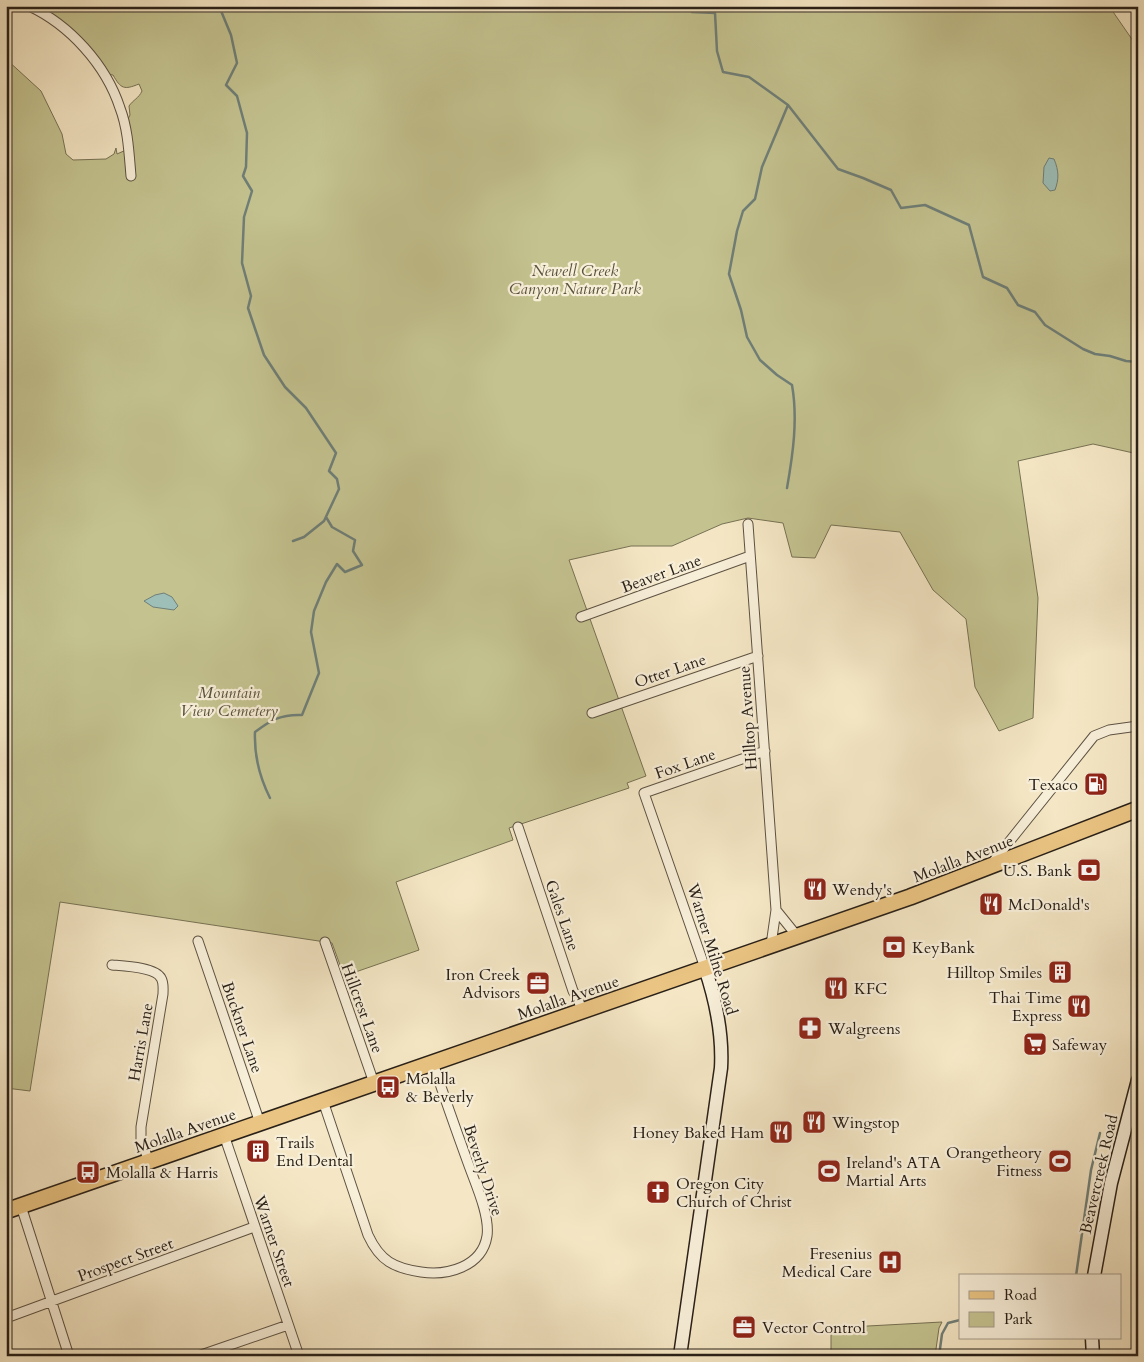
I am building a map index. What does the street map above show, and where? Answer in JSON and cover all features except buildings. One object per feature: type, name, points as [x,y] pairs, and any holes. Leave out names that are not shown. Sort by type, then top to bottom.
[{"type":"main road","name":"Molalla Avenue","points":[[13,1209],[910,897],[1138,809]]},
{"type":"street","points":[[29,6],[53,20],[81,44],[112,88],[121,109],[128,140],[131,176]]},
{"type":"street","name":"Hilltop Avenue","points":[[748,524],[776,910],[771,945]]},
{"type":"street","name":"Beaver Lane","points":[[581,617],[750,556]]},
{"type":"street","name":"Otter Lane","points":[[592,712],[758,656]]},
{"type":"street","points":[[990,866],[1094,736],[1109,730],[1138,726]]},
{"type":"street","name":"Fox Lane","points":[[644,793],[764,751]]},
{"type":"street","name":"Warner Milne Road","points":[[644,793],[705,968],[719,1020],[721,1068],[680,1356]]},
{"type":"street","name":"Gales Lane","points":[[518,827],[573,992],[578,999],[582,1011]]},
{"type":"street","points":[[776,910],[797,936]]},
{"type":"street","name":"Buckner Lane","points":[[198,941],[260,1123]]},
{"type":"street","name":"Hillcrest Lane","points":[[325,942],[374,1083]]},
{"type":"street","name":"Harris Lane","points":[[112,965],[151,970],[157,973],[163,982],[163,994],[141,1127],[141,1139],[149,1162]]},
{"type":"street","name":"Beverly Drive","points":[[322,1101],[368,1235],[377,1251],[391,1264],[415,1271],[434,1273],[462,1268],[476,1258],[482,1250],[487,1234],[487,1226],[481,1201],[433,1063]]},
{"type":"street","name":"Beavercreek Road","points":[[1094,1274],[1111,1183],[1138,1080]]},
{"type":"street","name":"Warner Street","points":[[224,1135],[299,1356]]},
{"type":"street","points":[[13,1209],[52,1302],[69,1356]]},
{"type":"street","name":"Prospect Street","points":[[6,1318],[254,1227]]},
{"type":"street","points":[[198,1356],[288,1325]]},
{"type":"street","points":[[1092,1340],[1093,1356]]},
{"type":"green space","name":"Newell Creek Canyon Nature Park","points":[[27,6],[1109,6],[1138,48],[1138,454],[1093,444],[1018,461],[1038,598],[1033,718],[999,731],[975,687],[966,619],[933,590],[900,532],[831,525],[815,558],[792,557],[783,523],[748,518],[722,524],[672,546],[631,546],[569,560],[646,776],[627,783],[629,788],[509,828],[513,840],[396,882],[419,950],[344,976],[332,943],[60,902],[30,1091],[6,1088],[6,59],[41,91],[62,134],[66,154],[73,160],[106,159],[114,154],[116,148],[117,154],[126,150],[125,125],[130,115],[129,106],[142,91],[139,84],[130,87],[121,86],[113,75],[106,74],[44,11]]},
{"type":"green space","points":[[942,1322],[939,1328],[935,1356],[831,1356],[831,1328]]},
{"type":"water","points":[[1049,158],[1054,159],[1058,175],[1055,190],[1050,191],[1043,183],[1044,167]]},
{"type":"water","points":[[164,593],[172,597],[178,606],[174,610],[153,607],[144,601],[155,595]]},
{"type":"waterway","points":[[219,6],[231,35],[237,63],[226,85],[237,96],[247,133],[246,167],[243,176],[252,191],[244,217],[242,263],[251,296],[248,308],[264,355],[285,387],[306,408],[336,453],[329,471],[337,479],[339,489],[324,521],[304,537],[293,541]]},
{"type":"waterway","points":[[688,6],[692,12],[715,13],[717,51],[723,72],[749,77],[788,105],[838,169],[891,190],[901,208],[925,205],[969,225],[983,277],[1007,288],[1018,305],[1035,312],[1045,325],[1083,349],[1095,354],[1138,362]]},
{"type":"waterway","points":[[787,488],[795,424],[792,385],[760,360],[747,337],[741,310],[729,274],[737,231],[743,211],[755,199],[762,167],[788,105]]},
{"type":"waterway","points":[[270,798],[258,766],[255,732],[277,719],[302,715],[319,673],[311,632],[314,611],[326,582],[337,564],[345,572],[362,565],[353,551],[355,540],[332,527],[326,517]]},
{"type":"waterway","points":[[1076,1274],[1091,1170],[1100,1133]]},
{"type":"waterway","points":[[939,1356],[942,1334],[948,1323],[959,1320]]},
{"type":"place","name":"Texaco","points":[[1096,784]]},
{"type":"place","name":"U.S. Bank","points":[[1089,870]]},
{"type":"place","name":"Wendy's","points":[[815,889]]},
{"type":"place","name":"McDonald's","points":[[991,904]]},
{"type":"place","name":"KeyBank","points":[[894,947]]},
{"type":"place","name":"Hilltop Smiles","points":[[1060,972]]},
{"type":"place","name":"Iron Creek Advisors","points":[[538,983]]},
{"type":"place","name":"KFC","points":[[836,988]]},
{"type":"place","name":"Thai Time Express","points":[[1079,1006]]},
{"type":"place","name":"Walgreens","points":[[810,1028]]},
{"type":"place","name":"Safeway","points":[[1035,1044]]},
{"type":"place","name":"Molalla & Beverly","points":[[388,1087]]},
{"type":"place","name":"Wingstop","points":[[814,1122]]},
{"type":"place","name":"Honey Baked Ham","points":[[781,1132]]},
{"type":"place","name":"Trails End Dental","points":[[258,1151]]},
{"type":"place","name":"Orangetheory Fitness","points":[[1060,1161]]},
{"type":"place","name":"Ireland's ATA Martial Arts","points":[[829,1171]]},
{"type":"place","name":"Molalla & Harris","points":[[88,1172]]},
{"type":"place","name":"Oregon City Church of Christ","points":[[658,1192]]},
{"type":"place","name":"Fresenius Medical Care","points":[[890,1262]]},
{"type":"place","name":"Vector Control","points":[[744,1327]]},
{"type":"park label","name":"Mountain View Cemetery","points":[[229,701]]}]
